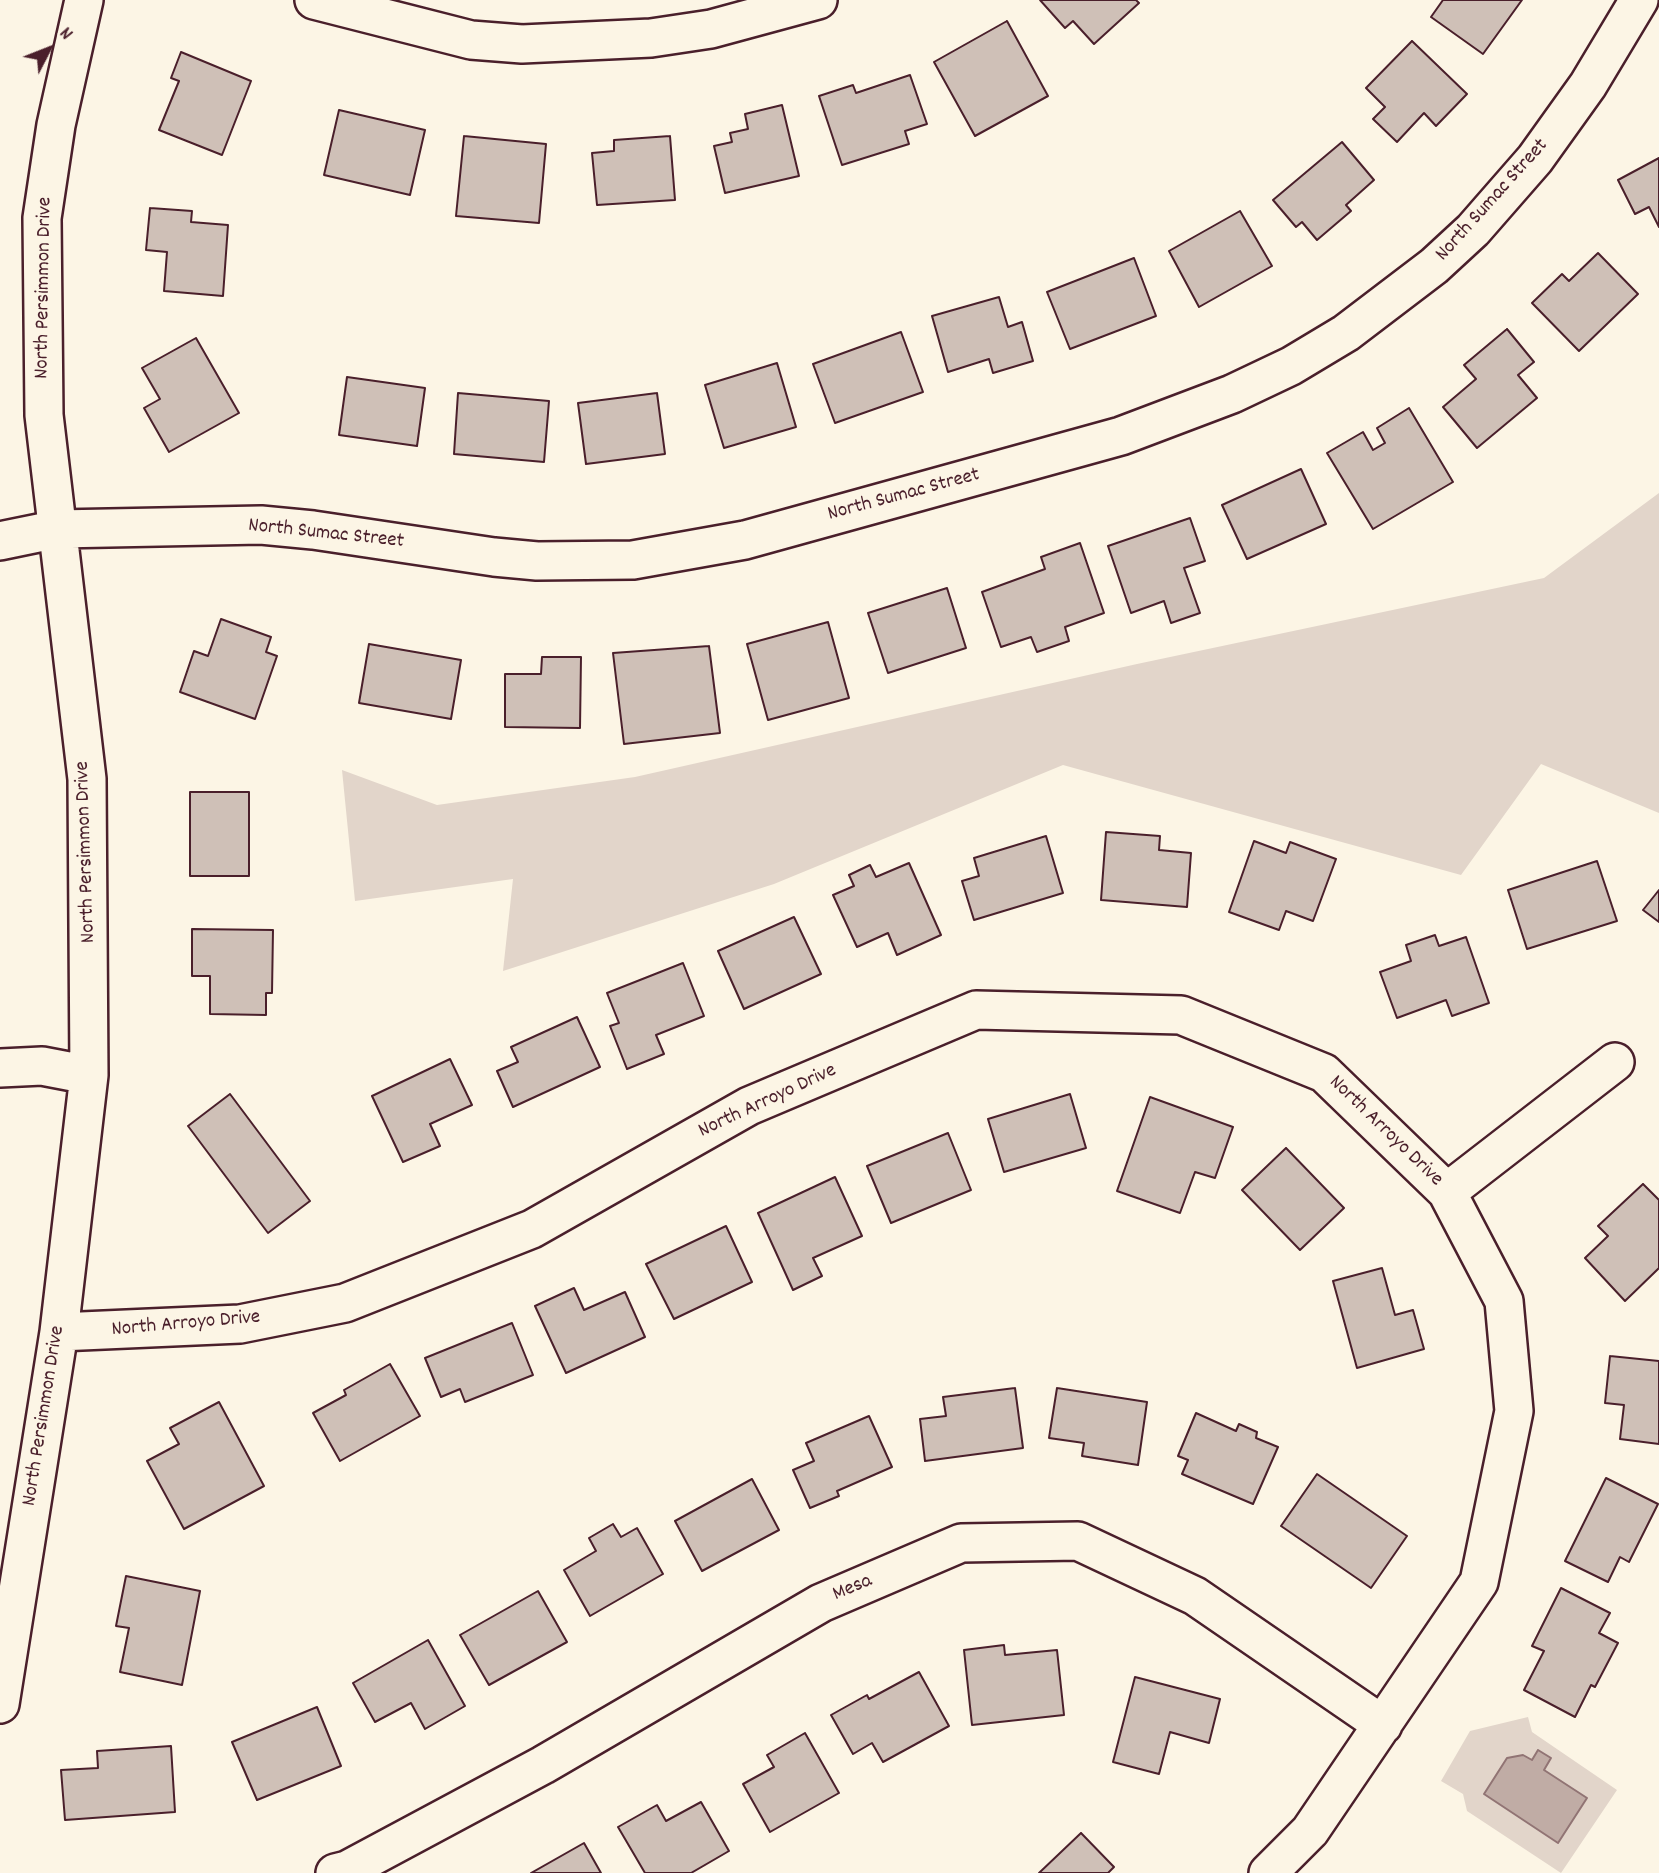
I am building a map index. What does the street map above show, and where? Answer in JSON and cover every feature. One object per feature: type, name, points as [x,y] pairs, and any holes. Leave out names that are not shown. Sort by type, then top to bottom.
[{"type":"street","name":"North Persimmon Drive","points":[[0,1704],[59,1332],[89,1075],[87,779],[44,415],[43,218],[56,125],[84,0]]},
{"type":"street","points":[[314,0],[471,40],[522,44],[651,38],[711,29],[818,0]]},
{"type":"street","name":"North Sumac Street","points":[[0,541],[58,529],[261,525],[313,530],[494,557],[537,561],[633,560],[745,540],[1121,436],[1232,394],[1291,366],[1346,333],[1434,266],[1473,230],[1535,159],[1645,7]]},
{"type":"street","name":"North Arroyo Drive","points":[[59,1332],[240,1324],[345,1303],[531,1229],[748,1106],[976,1010],[1181,1015],[1324,1073],[1447,1192],[1504,1301],[1514,1411],[1479,1583],[1310,1831],[1268,1873]]},
{"type":"street","name":"North Arroyo Drive","points":[[1447,1192],[1615,1062]]},
{"type":"street","points":[[0,1068],[42,1066],[89,1075]]},
{"type":"street","name":"Mesa","points":[[335,1873],[347,1870],[543,1765],[821,1602],[961,1543],[1078,1541],[1195,1596],[1383,1725]]},
{"type":"shaded area","points":[[1659,493],[1659,813],[1541,764],[1461,875],[1063,765],[774,884],[503,971],[513,879],[355,901],[342,770],[437,805],[635,777],[1137,664],[1544,578]]},
{"type":"shaded area","points":[[1528,1717],[1532,1732],[1617,1790],[1561,1873],[1467,1811],[1463,1794],[1441,1781],[1470,1731]]},
{"type":"shaded area","points":[[1538,1750],[1551,1758],[1544,1770],[1587,1798],[1558,1843],[1484,1794],[1507,1758],[1523,1755],[1532,1760]]},
{"type":"building","points":[[1040,0],[1136,0],[1139,3],[1094,44],[1073,21],[1065,28]]},
{"type":"building","points":[[1443,0],[1522,0],[1483,54],[1431,17]]},
{"type":"building","points":[[1007,21],[1048,96],[975,136],[934,62]]},
{"type":"building","points":[[1412,41],[1467,94],[1436,126],[1424,113],[1397,142],[1373,119],[1385,107],[1366,88]]},
{"type":"building","points":[[181,52],[251,81],[222,155],[159,130],[179,81],[171,78]]},
{"type":"building","points":[[910,75],[927,124],[905,131],[909,144],[842,165],[819,96],[853,85],[856,93]]},
{"type":"building","points":[[782,105],[799,176],[725,193],[714,146],[732,142],[730,133],[748,129],[745,114]]},
{"type":"building","points":[[339,110],[425,130],[410,195],[324,175]]},
{"type":"building","points":[[464,136],[546,144],[539,223],[456,216]]},
{"type":"building","points":[[670,136],[675,200],[597,205],[592,153],[614,151],[614,140]]},
{"type":"building","points":[[1342,142],[1374,180],[1346,205],[1351,211],[1317,240],[1302,222],[1296,227],[1273,200]]},
{"type":"building","points":[[1659,158],[1659,227],[1649,207],[1635,214],[1618,180]]},
{"type":"building","points":[[150,208],[192,211],[191,222],[228,225],[223,296],[164,291],[167,252],[146,250]]},
{"type":"building","points":[[1240,211],[1272,266],[1199,307],[1169,251]]},
{"type":"building","points":[[1598,253],[1638,294],[1579,351],[1532,303],[1562,274],[1569,281]]},
{"type":"building","points":[[1134,258],[1156,316],[1070,349],[1047,292]]},
{"type":"building","points":[[999,297],[1008,327],[1022,322],[1033,361],[993,373],[989,359],[948,372],[932,316]]},
{"type":"building","points":[[1507,329],[1534,362],[1518,375],[1537,398],[1477,448],[1443,407],[1476,379],[1464,365]]},
{"type":"building","points":[[901,332],[923,392],[835,423],[813,364]]},
{"type":"building","points":[[196,338],[239,413],[169,452],[144,408],[160,399],[142,368]]},
{"type":"building","points":[[777,363],[796,427],[724,448],[705,385]]},
{"type":"building","points":[[347,377],[425,388],[417,446],[339,435]]},
{"type":"building","points":[[458,393],[549,401],[544,462],[454,454]]},
{"type":"building","points":[[657,393],[665,454],[586,464],[578,403]]},
{"type":"building","points":[[1409,408],[1453,482],[1373,529],[1327,453],[1363,432],[1373,450],[1385,443],[1377,428]]},
{"type":"building","points":[[1301,469],[1326,524],[1247,559],[1222,505]]},
{"type":"building","points":[[1190,518],[1205,561],[1184,568],[1200,613],[1171,623],[1164,601],[1131,613],[1108,546]]},
{"type":"building","points":[[1080,543],[1104,613],[1065,627],[1069,641],[1037,652],[1031,637],[1001,647],[982,592],[1045,569],[1041,557]]},
{"type":"building","points":[[947,588],[966,648],[888,673],[868,613]]},
{"type":"building","points":[[221,619],[271,637],[266,652],[277,656],[255,719],[180,692],[194,651],[208,656]]},
{"type":"building","points":[[828,622],[849,698],[768,720],[747,644]]},
{"type":"building","points":[[369,644],[461,660],[451,719],[359,703]]},
{"type":"building","points":[[709,646],[720,733],[624,744],[613,653]]},
{"type":"building","points":[[542,657],[581,657],[580,728],[505,727],[505,674],[541,674]]},
{"type":"building","points":[[190,792],[249,792],[249,876],[190,876]]},
{"type":"building","points":[[1106,832],[1160,836],[1159,850],[1191,853],[1187,907],[1101,900]]},
{"type":"building","points":[[1046,836],[1063,893],[974,920],[962,881],[979,876],[974,858]]},
{"type":"building","points":[[1254,841],[1286,853],[1290,842],[1336,859],[1313,921],[1286,911],[1279,930],[1229,912]]},
{"type":"building","points":[[1597,861],[1617,921],[1527,949],[1508,890]]},
{"type":"building","points":[[909,863],[941,935],[897,955],[888,933],[857,947],[833,895],[854,886],[849,875],[870,865],[876,877]]},
{"type":"building","points":[[1659,890],[1659,922],[1643,910]]},
{"type":"building","points":[[794,917],[821,974],[744,1009],[718,951]]},
{"type":"building","points":[[192,929],[273,930],[272,993],[266,993],[266,1015],[210,1014],[210,976],[192,976]]},
{"type":"building","points":[[1435,935],[1439,946],[1466,937],[1489,1003],[1452,1016],[1446,1000],[1397,1018],[1380,972],[1411,961],[1406,945]]},
{"type":"building","points":[[683,963],[704,1016],[656,1035],[664,1054],[627,1069],[610,1026],[619,1023],[607,993]]},
{"type":"building","points":[[577,1017],[600,1067],[513,1107],[497,1071],[518,1062],[511,1047]]},
{"type":"building","points":[[450,1059],[472,1105],[430,1124],[440,1146],[403,1162],[372,1096]]},
{"type":"building","points":[[230,1094],[310,1201],[268,1233],[188,1126]]},
{"type":"building","points":[[1070,1094],[1086,1148],[1004,1172],[988,1119]]},
{"type":"building","points":[[1150,1097],[1233,1127],[1215,1178],[1195,1172],[1180,1213],[1117,1191]]},
{"type":"building","points":[[948,1133],[971,1190],[891,1223],[867,1166]]},
{"type":"building","points":[[1286,1148],[1344,1208],[1300,1250],[1242,1190]]},
{"type":"building","points":[[835,1177],[862,1236],[813,1258],[822,1276],[793,1290],[758,1213]]},
{"type":"building","points":[[1643,1184],[1659,1200],[1659,1268],[1625,1301],[1585,1258],[1608,1236],[1598,1226]]},
{"type":"building","points":[[726,1226],[752,1282],[674,1319],[646,1264]]},
{"type":"building","points":[[1382,1268],[1395,1315],[1413,1310],[1424,1349],[1357,1368],[1333,1281]]},
{"type":"building","points":[[574,1288],[584,1310],[625,1292],[645,1337],[566,1373],[535,1306]]},
{"type":"building","points":[[512,1323],[533,1375],[465,1402],[460,1389],[441,1397],[425,1358]]},
{"type":"building","points":[[1610,1356],[1659,1361],[1659,1444],[1620,1439],[1624,1405],[1605,1403]]},
{"type":"building","points":[[390,1364],[420,1416],[340,1461],[313,1413],[346,1395],[344,1390]]},
{"type":"building","points":[[1015,1388],[1023,1448],[925,1461],[920,1419],[946,1416],[943,1397]]},
{"type":"building","points":[[1057,1388],[1147,1402],[1138,1465],[1082,1456],[1084,1443],[1049,1438]]},
{"type":"building","points":[[219,1402],[264,1486],[184,1529],[147,1461],[179,1444],[170,1428]]},
{"type":"building","points":[[1196,1413],[1236,1431],[1239,1424],[1257,1432],[1256,1438],[1278,1447],[1253,1504],[1182,1474],[1188,1460],[1178,1456]]},
{"type":"building","points":[[869,1416],[892,1467],[837,1491],[839,1496],[810,1508],[793,1470],[814,1461],[806,1443]]},
{"type":"building","points":[[1317,1474],[1407,1536],[1371,1588],[1281,1526]]},
{"type":"building","points":[[1606,1478],[1658,1504],[1629,1562],[1620,1557],[1608,1582],[1565,1561]]},
{"type":"building","points":[[752,1479],[779,1530],[702,1571],[675,1521]]},
{"type":"building","points":[[613,1524],[621,1537],[637,1528],[663,1574],[590,1616],[564,1570],[596,1551],[589,1538]]},
{"type":"building","points":[[126,1576],[200,1591],[182,1685],[120,1672],[129,1628],[116,1626]]},
{"type":"building","points":[[1561,1588],[1610,1613],[1599,1633],[1618,1643],[1595,1687],[1591,1685],[1575,1717],[1524,1690],[1544,1651],[1532,1646]]},
{"type":"building","points":[[538,1591],[567,1642],[489,1685],[460,1635]]},
{"type":"building","points":[[428,1640],[465,1706],[425,1729],[411,1703],[375,1722],[353,1683]]},
{"type":"building","points":[[1004,1645],[1005,1655],[1057,1650],[1064,1715],[972,1725],[964,1650]]},
{"type":"building","points":[[919,1672],[949,1726],[883,1762],[872,1743],[853,1754],[831,1715],[867,1695],[869,1699]]},
{"type":"building","points":[[1135,1677],[1220,1699],[1209,1743],[1170,1732],[1159,1774],[1113,1762]]},
{"type":"building","points":[[317,1707],[341,1766],[257,1800],[232,1742]]},
{"type":"building","points":[[805,1733],[839,1793],[770,1832],[743,1784],[774,1767],[767,1755]]},
{"type":"building","points":[[171,1746],[175,1812],[65,1820],[61,1770],[98,1768],[97,1751]]},
{"type":"building","points":[[701,1802],[729,1851],[691,1873],[645,1873],[618,1827],[657,1805],[666,1821]]},
{"type":"building","points":[[1081,1833],[1114,1867],[1108,1873],[1039,1873]]},
{"type":"building","points":[[584,1843],[601,1873],[531,1873]]}]
